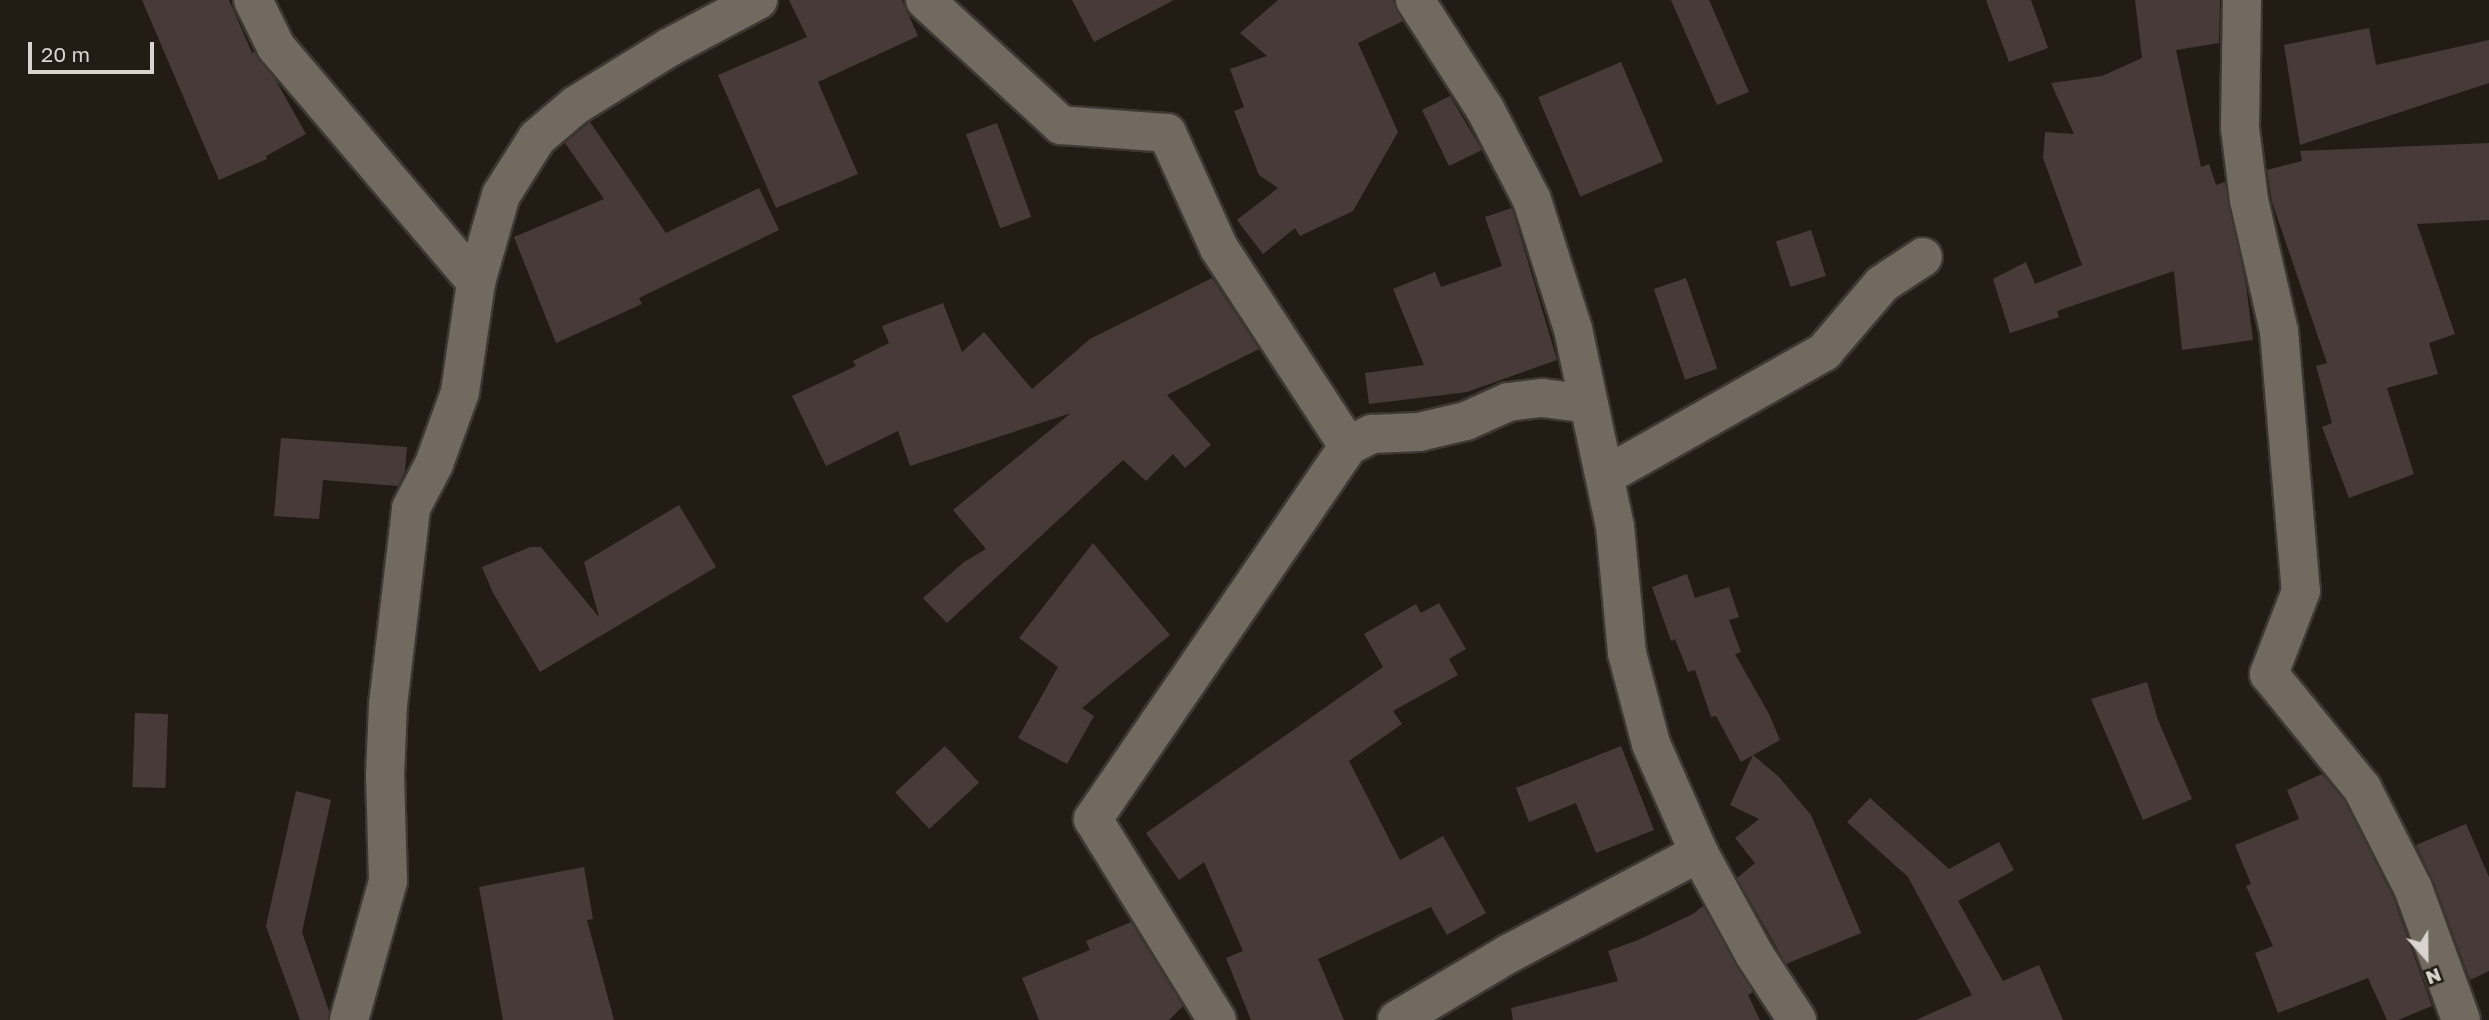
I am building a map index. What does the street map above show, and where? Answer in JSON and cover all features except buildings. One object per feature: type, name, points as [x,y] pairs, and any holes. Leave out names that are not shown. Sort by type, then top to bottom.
[{"type":"street","points":[[253,0],[276,47],[476,282]]},
{"type":"street","points":[[349,1020],[388,881],[385,776],[388,705],[411,508],[433,464],[460,392],[476,282],[501,195],[537,138],[587,97],[670,47],[758,0]]},
{"type":"street","points":[[925,0],[1061,125],[1167,133],[1219,248],[1348,446]]},
{"type":"street","points":[[2242,0],[2240,128],[2249,200],[2279,331],[2301,591],[2269,674],[2362,788],[2413,888],[2461,1020]]},
{"type":"street","points":[[1421,2],[1485,109],[1532,200],[1573,329],[1615,526],[1628,653],[1651,744],[1699,853],[1754,954],[1797,1020]]},
{"type":"street","points":[[1605,476],[1824,352],[1882,284],[1923,257]]},
{"type":"street","points":[[1217,1020],[1093,819],[1348,446],[1373,434],[1419,432],[1466,421],[1508,402],[1543,397],[1589,404]]},
{"type":"street","points":[[1397,1020],[1510,953],[1699,853]]}]
